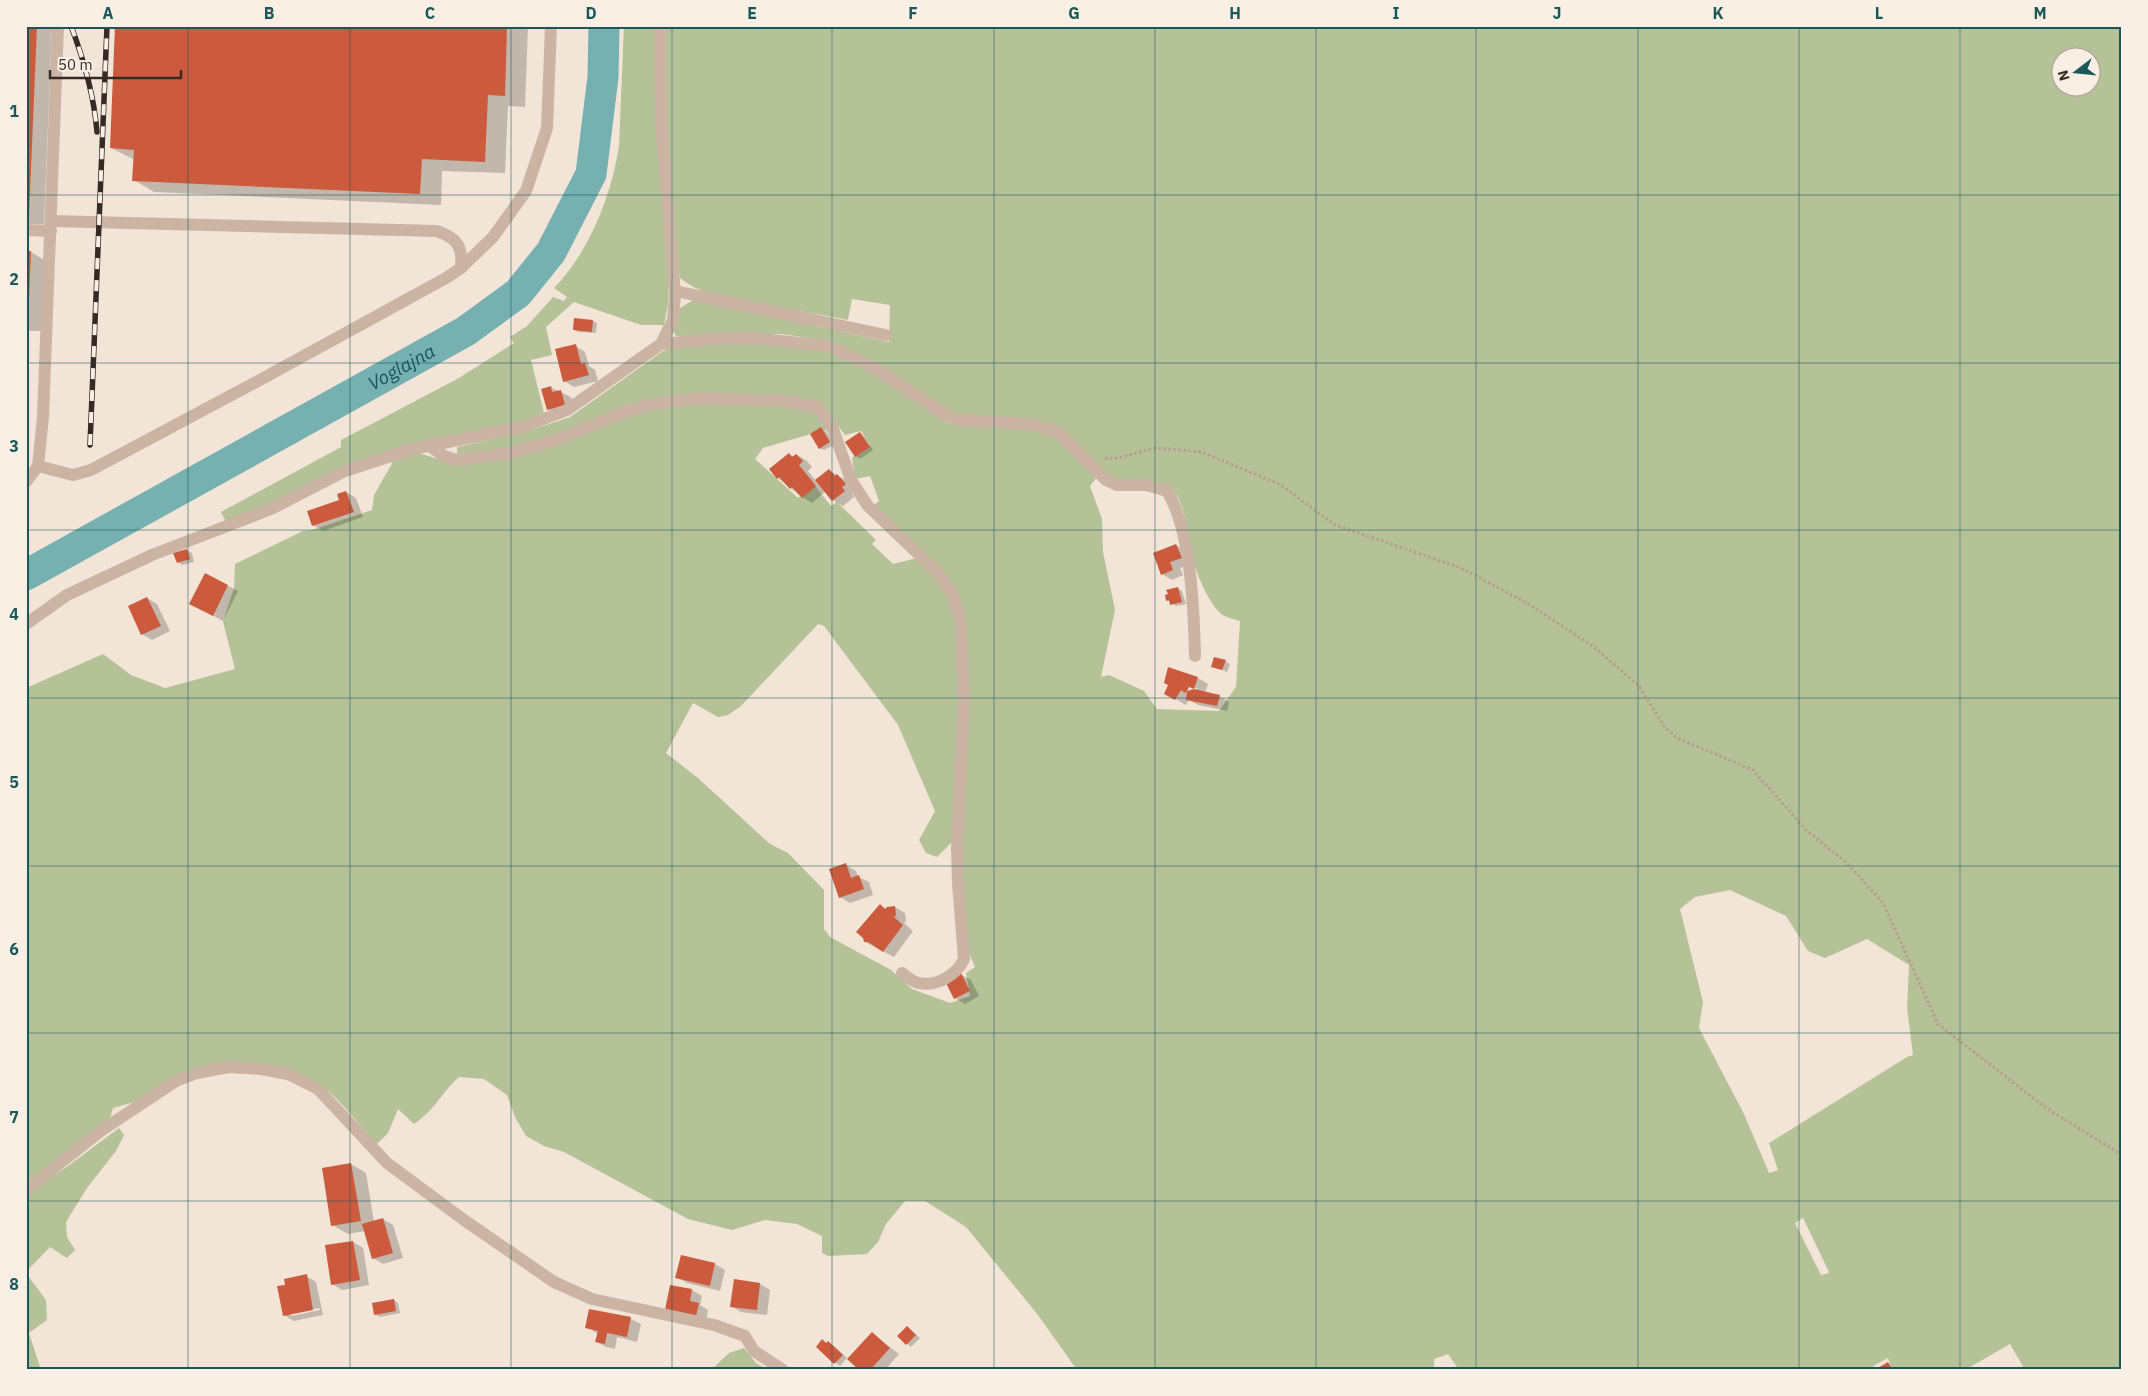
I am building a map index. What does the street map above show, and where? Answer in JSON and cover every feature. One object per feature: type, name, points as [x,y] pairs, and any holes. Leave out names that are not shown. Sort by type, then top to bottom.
[{"type":"street","points":[[26,482],[38,466],[43,417],[52,226],[58,26]]},
{"type":"street","points":[[38,466],[73,475],[91,470],[267,377],[461,268],[494,237],[526,191],[547,128],[551,26]]},
{"type":"street","points":[[26,624],[67,595],[152,556],[271,509],[345,471],[413,449],[523,427],[567,410],[661,344],[673,320],[675,291],[661,121],[660,26]]},
{"type":"street","points":[[26,230],[52,226],[437,231],[452,236],[458,245],[462,256],[461,268]]},
{"type":"street","points":[[675,291],[886,335]]},
{"type":"street","points":[[661,344],[713,339],[752,338],[829,346],[875,368],[946,416],[960,420],[1030,424],[1058,432],[1106,480],[1117,485],[1147,486],[1167,491],[1176,505],[1189,561],[1195,656]]},
{"type":"street","points":[[430,446],[444,456],[456,460],[512,452],[559,439],[619,414],[648,405],[700,398],[786,401],[818,407],[833,429],[851,480],[868,506],[938,573],[953,595],[961,622],[964,701],[957,849],[964,959],[960,967],[942,981],[928,984],[916,983],[902,973]]},
{"type":"street","points":[[26,1190],[102,1130],[176,1081],[197,1073],[229,1066],[288,1074],[318,1089],[387,1163],[464,1220],[554,1282],[592,1299],[714,1325],[745,1336],[754,1351],[783,1370]]},
{"type":"path","points":[[1082,455],[1114,459],[1156,448],[1202,452],[1281,485],[1335,525],[1461,568],[1526,603],[1594,647],[1639,686],[1664,726],[1677,738],[1754,770],[1806,830],[1847,863],[1883,904],[1938,1024],[2046,1108],[2122,1155]]},
{"type":"green space","points":[[624,26],[654,26],[669,278],[668,304],[664,325],[641,325],[574,302],[546,327],[552,355],[531,360],[545,417],[411,446],[227,524],[221,512],[341,447],[341,440],[459,378],[514,343],[510,337],[527,326],[553,297],[564,301],[567,297],[554,288],[567,273],[588,240],[611,184],[619,146]]},
{"type":"green space","points":[[665,26],[2122,26],[2122,1370],[2025,1370],[2010,1344],[1965,1370],[1892,1370],[1888,1358],[1873,1366],[1874,1370],[1459,1370],[1448,1354],[1434,1359],[1434,1370],[1077,1370],[1038,1315],[966,1227],[925,1201],[905,1201],[886,1224],[878,1242],[867,1254],[828,1256],[822,1253],[822,1236],[797,1224],[765,1220],[732,1230],[688,1219],[564,1152],[544,1146],[526,1136],[515,1117],[507,1095],[484,1079],[459,1077],[428,1113],[414,1124],[398,1109],[388,1133],[377,1144],[334,1097],[318,1084],[302,1075],[285,1069],[249,1063],[212,1066],[178,1077],[142,1099],[113,1108],[109,1122],[26,1182],[26,688],[103,654],[131,675],[165,688],[235,669],[223,622],[234,588],[235,564],[303,531],[312,530],[372,510],[374,495],[394,460],[418,453],[453,463],[513,455],[561,443],[619,418],[650,408],[715,402],[784,405],[816,410],[828,429],[763,448],[755,459],[798,498],[815,486],[831,506],[837,502],[876,540],[872,544],[893,564],[917,558],[933,573],[950,596],[957,622],[961,688],[952,842],[937,857],[926,853],[919,840],[935,811],[898,725],[824,626],[818,624],[741,706],[728,715],[718,717],[693,703],[666,753],[698,778],[770,844],[788,853],[824,890],[824,929],[830,937],[891,970],[912,989],[950,1003],[970,996],[966,973],[975,967],[968,951],[960,849],[968,702],[965,622],[957,596],[948,578],[928,556],[874,505],[879,501],[870,476],[855,479],[852,458],[870,445],[861,431],[845,435],[821,404],[789,396],[698,394],[628,405],[557,436],[511,449],[462,457],[457,455],[457,447],[525,432],[570,417],[663,351],[673,347],[728,340],[810,345],[840,353],[882,376],[947,422],[966,425],[1021,426],[1039,429],[1058,437],[1073,450],[1097,477],[1090,486],[1102,519],[1103,552],[1115,610],[1101,677],[1109,675],[1144,691],[1157,709],[1219,711],[1236,687],[1240,621],[1221,614],[1200,581],[1191,553],[1183,511],[1176,494],[1170,488],[1156,482],[1126,481],[1111,478],[1055,425],[1013,419],[970,418],[949,414],[863,357],[824,340],[781,334],[676,336],[673,331],[680,308],[693,300],[889,342],[890,305],[852,299],[848,320],[731,300],[704,292],[680,278],[668,185]],"holes":[[[1730,890],[1786,916],[1808,951],[1825,958],[1867,939],[1909,965],[1907,1008],[1913,1055],[1769,1143],[1778,1170],[1769,1173],[1744,1114],[1699,1028],[1703,1002],[1680,909],[1695,897]],[[1803,1218],[1829,1272],[1829,1273],[1821,1275],[1795,1223]]]},
{"type":"green space","points":[[119,1128],[124,1135],[116,1151],[87,1188],[66,1222],[67,1237],[75,1250],[67,1258],[50,1247],[26,1272],[26,1194]]},
{"type":"green space","points":[[26,1273],[46,1300],[47,1320],[29,1333],[41,1370],[26,1370]]},
{"type":"green space","points":[[744,1348],[756,1363],[768,1370],[711,1370],[729,1353]]},
{"type":"building","points":[[26,26],[37,26],[29,216],[26,216]]},
{"type":"building","points":[[115,26],[507,26],[505,96],[488,95],[485,162],[422,159],[420,194],[132,181],[134,150],[110,148]]},
{"type":"building","points":[[26,251],[31,251],[28,323],[26,323]]},
{"type":"building","points":[[574,318],[593,320],[592,332],[573,330]]},
{"type":"building","points":[[576,344],[581,364],[585,363],[589,375],[563,382],[555,349]]},
{"type":"building","points":[[551,386],[552,392],[561,390],[565,405],[547,410],[541,389]]},
{"type":"building","points":[[821,427],[830,442],[819,449],[810,434]]},
{"type":"building","points":[[860,432],[870,447],[855,457],[845,442]]},
{"type":"building","points":[[789,453],[792,457],[796,454],[803,461],[799,465],[816,486],[802,498],[779,477],[777,479],[769,469]]},
{"type":"building","points":[[829,469],[835,476],[837,474],[846,484],[842,487],[845,491],[832,501],[815,480]]},
{"type":"building","points":[[346,491],[354,512],[312,526],[307,511],[339,500],[337,494]]},
{"type":"building","points":[[1176,544],[1182,558],[1170,562],[1173,570],[1161,575],[1153,553]]},
{"type":"building","points":[[187,549],[190,559],[177,563],[173,553]]},
{"type":"building","points":[[205,573],[228,585],[213,616],[189,604]]},
{"type":"building","points":[[1178,587],[1182,602],[1170,605],[1169,600],[1166,601],[1165,595],[1168,594],[1166,590]]},
{"type":"building","points":[[147,597],[161,626],[141,635],[128,606]]},
{"type":"building","points":[[1214,657],[1226,660],[1222,670],[1211,667]]},
{"type":"building","points":[[1168,667],[1198,677],[1194,689],[1189,687],[1185,693],[1181,690],[1175,700],[1164,694],[1168,685],[1164,683]]},
{"type":"building","points":[[1194,689],[1220,695],[1217,706],[1186,700],[1187,691]]},
{"type":"building","points":[[846,863],[851,878],[859,875],[864,889],[839,898],[829,869]]},
{"type":"building","points":[[880,904],[885,909],[895,906],[896,915],[894,917],[903,925],[883,952],[868,942],[864,942],[863,938],[856,932]]},
{"type":"building","points":[[961,973],[970,991],[954,999],[945,981]]},
{"type":"building","points":[[351,1163],[361,1221],[331,1226],[322,1168]]},
{"type":"building","points":[[383,1218],[393,1253],[372,1259],[362,1224]]},
{"type":"building","points":[[353,1241],[360,1280],[331,1285],[325,1245]]},
{"type":"building","points":[[681,1255],[715,1263],[710,1286],[675,1278]]},
{"type":"building","points":[[307,1274],[313,1310],[283,1316],[277,1286],[285,1285],[284,1279]]},
{"type":"building","points":[[734,1279],[760,1283],[757,1310],[730,1307]]},
{"type":"building","points":[[670,1285],[692,1289],[690,1301],[699,1303],[696,1316],[665,1310]]},
{"type":"building","points":[[394,1299],[396,1311],[374,1315],[372,1303]]},
{"type":"building","points":[[589,1309],[631,1317],[627,1337],[607,1333],[605,1344],[595,1342],[598,1331],[585,1328]]},
{"type":"building","points":[[907,1326],[916,1335],[906,1345],[897,1336]]},
{"type":"building","points":[[872,1332],[890,1348],[870,1370],[859,1370],[847,1359]]},
{"type":"building","points":[[822,1339],[826,1343],[828,1341],[843,1355],[834,1364],[816,1347]]},
{"type":"building","points":[[1888,1362],[1893,1370],[1879,1370],[1878,1368]]},
{"type":"waterway","name":"Voglajna","points":[[26,575],[466,331],[518,293],[551,252],[591,174],[603,77],[604,26]]},
{"type":"railway","points":[[71,26],[88,78],[97,132]]},
{"type":"railway","points":[[90,445],[107,26]]}]
